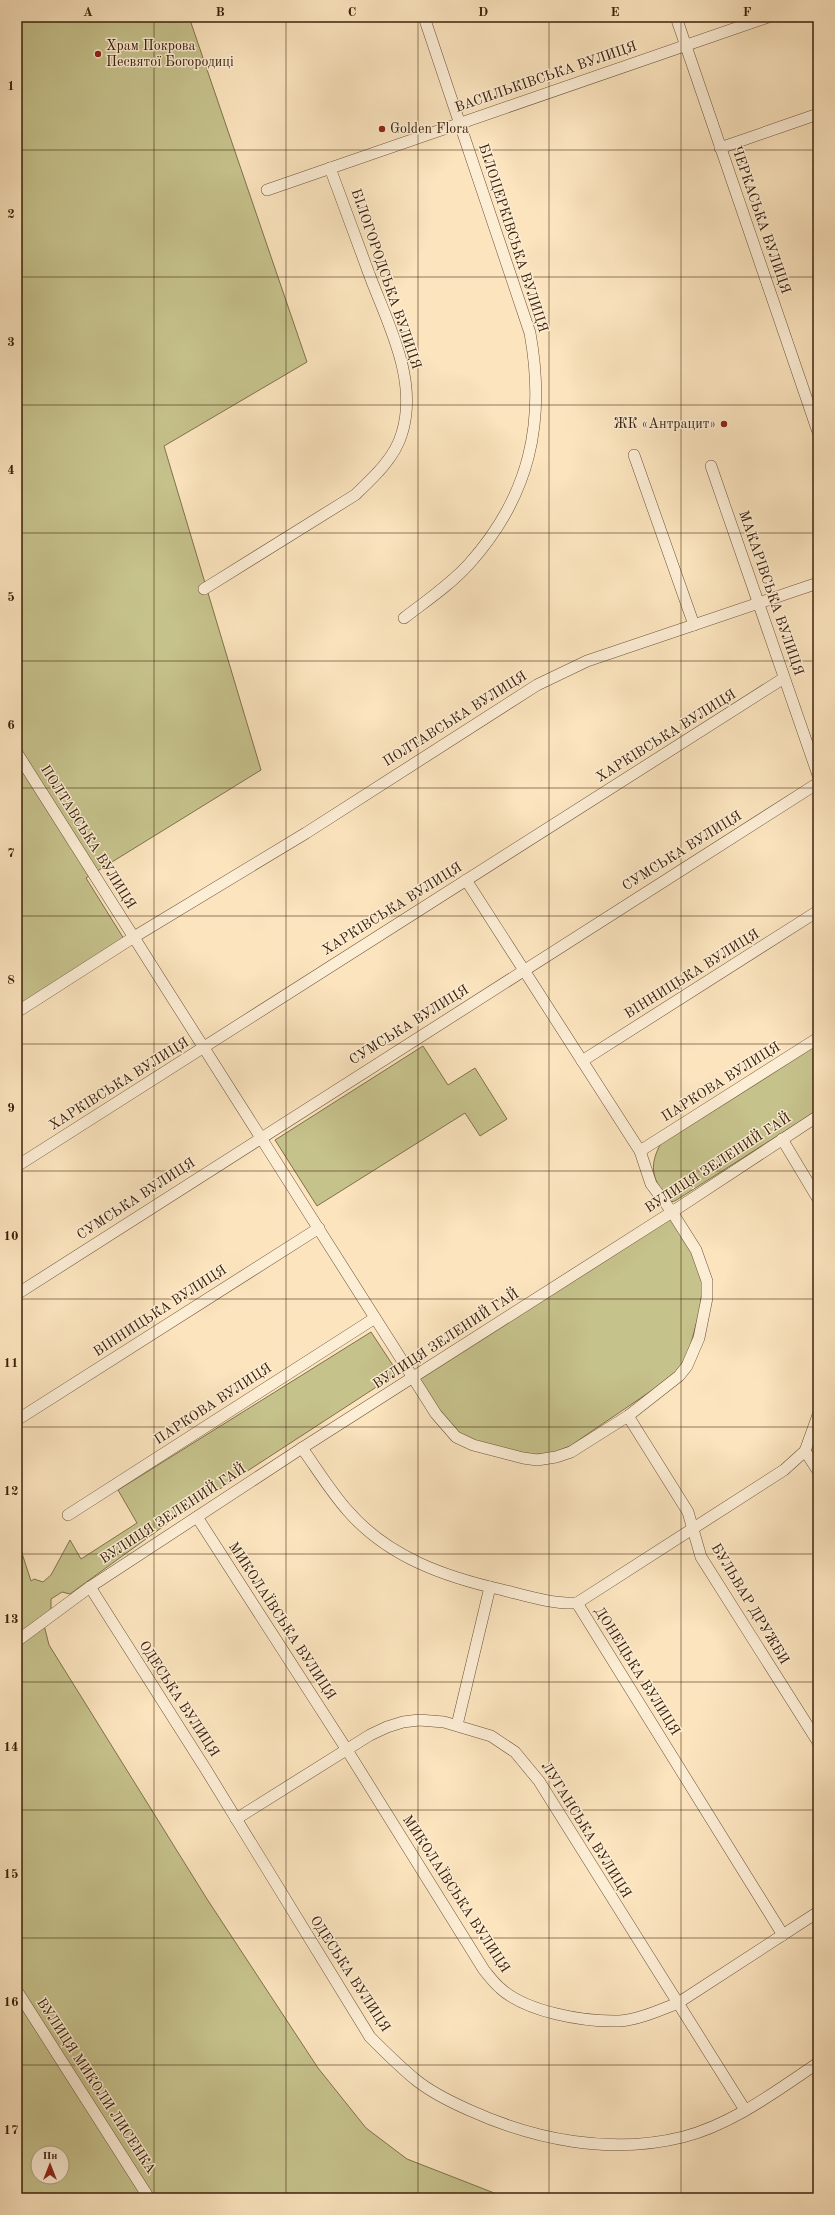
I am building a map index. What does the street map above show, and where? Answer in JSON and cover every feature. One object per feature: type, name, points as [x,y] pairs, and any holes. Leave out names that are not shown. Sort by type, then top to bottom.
[{"type":"street","name":"БІЛОЦЕРКІВСЬКА ВУЛИЦЯ","points":[[404,618],[439,592],[469,565],[499,527],[518,492],[524,474],[533,440],[536,414],[534,357],[530,334],[424,17]]},
{"type":"street","name":"ЧЕРКАСЬКА ВУЛИЦЯ","points":[[676,17],[818,432]]},
{"type":"street","name":"ВАСИЛЬКІВСЬКА ВУЛИЦЯ","points":[[267,190],[460,122],[768,17]]},
{"type":"street","points":[[720,148],[818,114]]},
{"type":"street","name":"БІЛОГОРОДСЬКА ВУЛИЦЯ","points":[[204,589],[355,495],[373,478],[391,456],[402,434],[407,413],[404,371],[330,168]]},
{"type":"street","points":[[634,455],[694,625]]},
{"type":"street","name":"МАКАРІВСЬКА ВУЛИЦЯ","points":[[711,466],[818,776]]},
{"type":"street","name":"ПОЛТАВСЬКА ВУЛИЦЯ","points":[[17,1012],[134,937],[306,833],[537,685],[587,661],[818,583]]},
{"type":"street","name":"ХАРКІВСЬКА ВУЛИЦЯ","points":[[17,1166],[784,678]]},
{"type":"street","name":"ПОЛТАВСЬКА ВУЛИЦЯ","points":[[17,753],[204,1048],[262,1136],[412,1378],[436,1414],[456,1437],[488,1450],[537,1460],[556,1457],[571,1452],[628,1416],[679,1376],[687,1366],[699,1338],[704,1317],[706,1281],[696,1250],[672,1212],[651,1184],[640,1151],[466,880]]},
{"type":"street","name":"СУМСЬКА ВУЛИЦЯ","points":[[17,1294],[262,1136],[818,783]]},
{"type":"street","name":"ВІННИЦЬКА ВУЛИЦЯ","points":[[582,1061],[818,911]]},
{"type":"street","name":"ПАРКОВА ВУЛИЦЯ","points":[[640,1151],[818,1038]]},
{"type":"street","name":"ВУЛИЦЯ ЗЕЛЕНИЙ ГАЙ","points":[[17,1640],[90,1587],[197,1516],[672,1212],[818,1116]]},
{"type":"street","points":[[782,1139],[818,1199]]},
{"type":"street","name":"ВІННИЦЬКА ВУЛИЦЯ","points":[[17,1420],[319,1228]]},
{"type":"street","name":"ПАРКОВА ВУЛИЦЯ","points":[[68,1515],[375,1318]]},
{"type":"street","points":[[577,1603],[784,1470],[805,1451],[818,1415]]},
{"type":"street","name":"БУЛЬВАР ДРУЖБИ","points":[[628,1416],[688,1512],[701,1557],[818,1742]]},
{"type":"street","name":"ДОНЕЦЬКА ВУЛИЦЯ","points":[[302,1448],[348,1512],[383,1543],[403,1556],[427,1566],[490,1587],[552,1602],[577,1603],[783,1935]]},
{"type":"street","points":[[805,1451],[818,1471]]},
{"type":"street","name":"МИКОЛАЇВСЬКА ВУЛИЦЯ","points":[[197,1516],[347,1750],[484,1970],[500,1989],[527,2005],[556,2013],[586,2019],[620,2021],[654,2012],[678,2003],[818,1912]]},
{"type":"street","name":"ОДЕСЬКА ВУЛИЦЯ","points":[[90,1587],[370,2037],[417,2081],[452,2102],[498,2123],[532,2135],[577,2142],[614,2145],[651,2143],[684,2136],[723,2122],[746,2110],[818,2063]]},
{"type":"street","points":[[457,1725],[490,1587]]},
{"type":"street","name":"ЛУГАНСЬКА ВУЛИЦЯ","points":[[236,1820],[386,1726],[403,1722],[433,1720],[457,1725],[491,1736],[503,1743],[527,1765],[746,2110]]},
{"type":"street","name":"ВУЛИЦЯ МИКОЛИ ЛИСЕНКА","points":[[17,1991],[149,2198]]},
{"type":"shaded area","points":[[17,17],[189,17],[307,362],[164,446],[261,770],[86,878],[124,939],[17,1008]]},
{"type":"shaded area","points":[[818,1042],[818,1110],[675,1201],[669,1202],[656,1181],[653,1167],[654,1160],[661,1143]]},
{"type":"shaded area","points":[[423,1046],[448,1085],[475,1068],[507,1119],[480,1136],[465,1113],[317,1206],[275,1140]]},
{"type":"shaded area","points":[[672,1212],[696,1250],[703,1280],[700,1310],[691,1343],[685,1362],[676,1374],[570,1446],[553,1453],[530,1455],[472,1441],[453,1429],[413,1378]]},
{"type":"shaded area","points":[[371,1332],[398,1373],[172,1520],[70,1594],[62,1592],[51,1599],[51,1611],[42,1617],[49,1645],[207,1899],[318,2068],[366,2128],[407,2159],[507,2198],[17,2198],[17,1538],[31,1581],[34,1579],[43,1582],[51,1575],[70,1540],[81,1559],[137,1523],[118,1490]]},
{"type":"place","name":"Храм Покрова Песвятої Богородиці","points":[[98,54]]},
{"type":"place","name":"Golden Flora","points":[[382,129]]},
{"type":"place","name":"ЖК «Антрацит»","points":[[724,424]]}]
